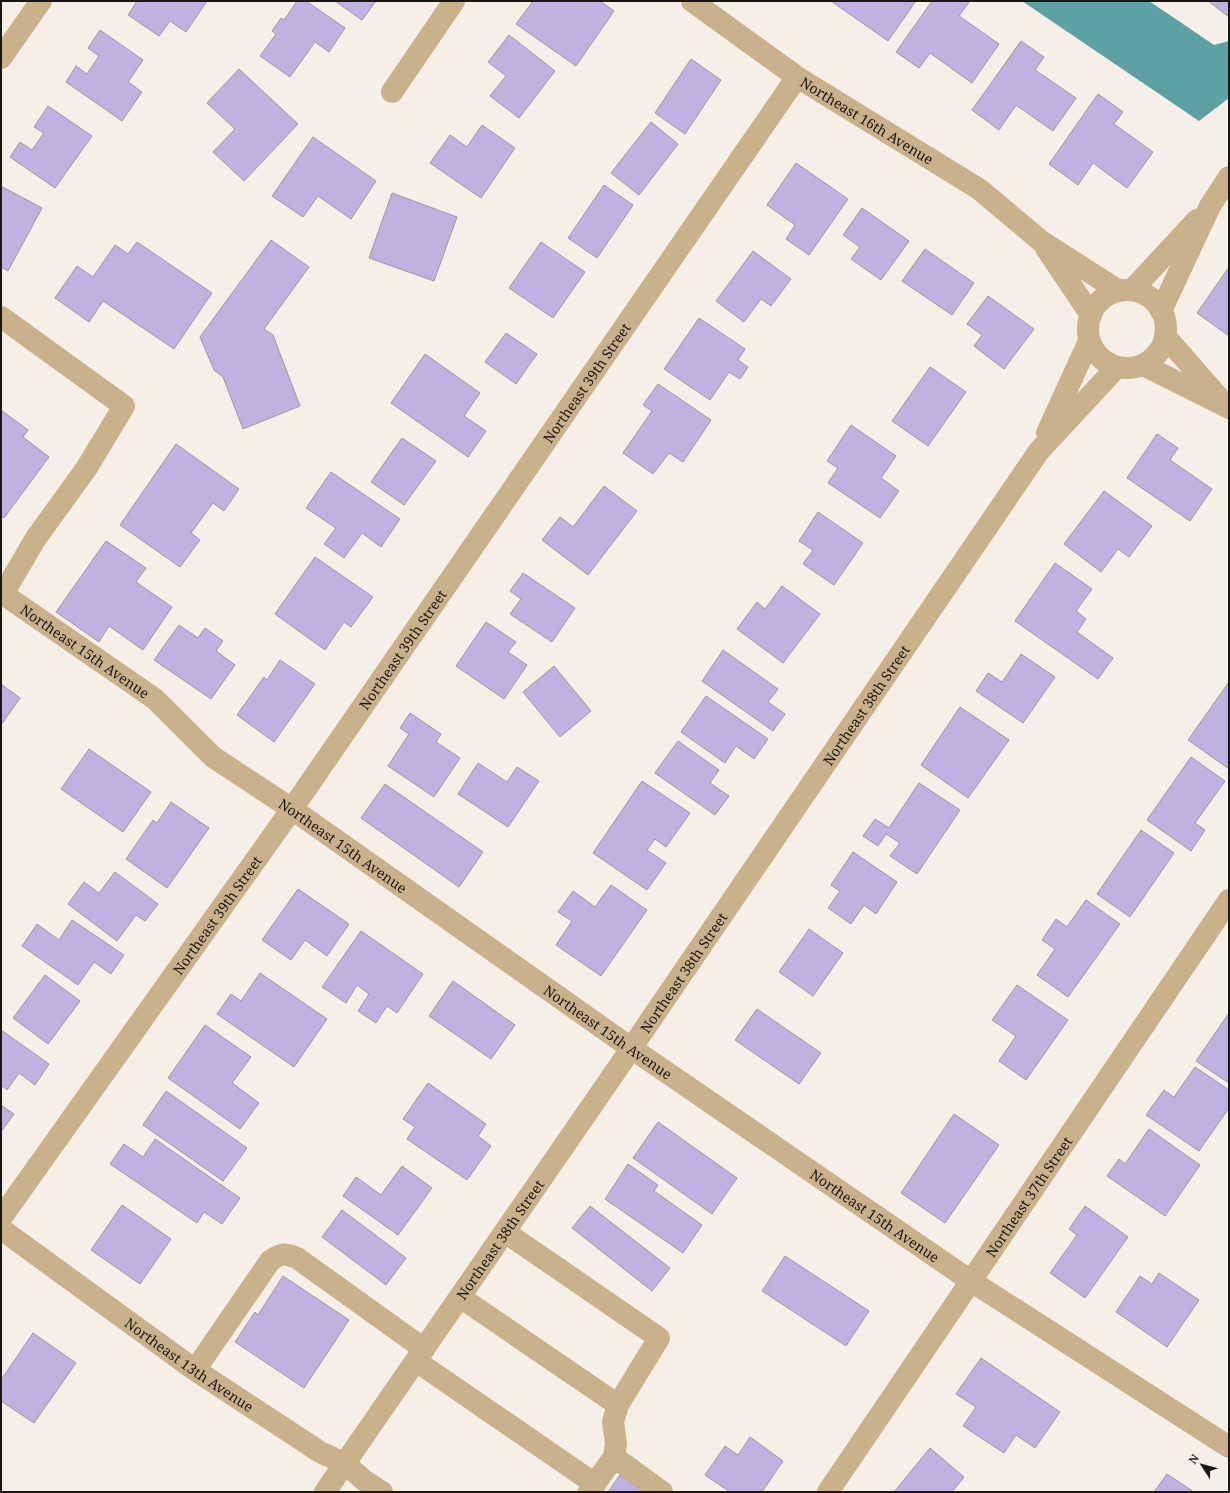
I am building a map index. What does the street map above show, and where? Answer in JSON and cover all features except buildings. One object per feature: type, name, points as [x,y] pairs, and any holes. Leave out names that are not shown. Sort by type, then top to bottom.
[{"type":"street","points":[[1,58],[41,1]]},
{"type":"street","points":[[392,92],[454,1]]},
{"type":"street","name":"Northeast 16th Avenue","points":[[692,1],[797,77],[979,189],[1041,241],[1126,291]]},
{"type":"street","name":"Northeast 39th Street","points":[[1,1218],[292,808],[797,77]]},
{"type":"street","points":[[1161,311],[1210,206],[1229,177]]},
{"type":"street","points":[[1126,291],[1210,206]]},
{"type":"street","name":"Northeast 16th Avenue","points":[[1041,241],[1091,315]]},
{"type":"street","points":[[1126,291],[1144,294],[1154,301],[1161,311],[1165,323],[1165,336],[1161,348],[1154,358],[1143,365],[1130,368],[1117,367],[1105,362],[1095,353],[1089,341],[1088,328],[1091,315],[1098,304],[1108,295],[1126,291]]},
{"type":"street","points":[[1,317],[124,406],[86,469],[36,538],[2,594]]},
{"type":"street","points":[[1165,336],[1228,408]]},
{"type":"street","name":"Northeast 38th Street","points":[[1039,451],[1089,341]]},
{"type":"street","points":[[1143,365],[1228,408]]},
{"type":"street","name":"Northeast 38th Street","points":[[326,1492],[344,1463],[505,1232],[1039,451],[1117,367]]},
{"type":"street","name":"Northeast 15th Avenue","points":[[2,594],[155,698],[213,757],[292,808],[631,1048],[971,1281],[1229,1447]]},
{"type":"street","name":"Northeast 37th Street","points":[[828,1492],[1229,900]]},
{"type":"street","name":"Northeast 13th Avenue","points":[[1,1229],[195,1370],[320,1452],[344,1463],[365,1481],[382,1492]]},
{"type":"street","points":[[195,1370],[270,1261],[280,1254],[288,1254],[297,1258],[592,1488],[614,1457],[616,1443],[613,1422],[618,1404],[659,1338],[505,1232]]},
{"type":"street","points":[[460,1297],[618,1404]]},
{"type":"street","points":[[614,1457],[662,1492]]},
{"type":"water","points":[[1022,1],[1149,1],[1214,45],[1229,41],[1229,98],[1199,121]]}]
